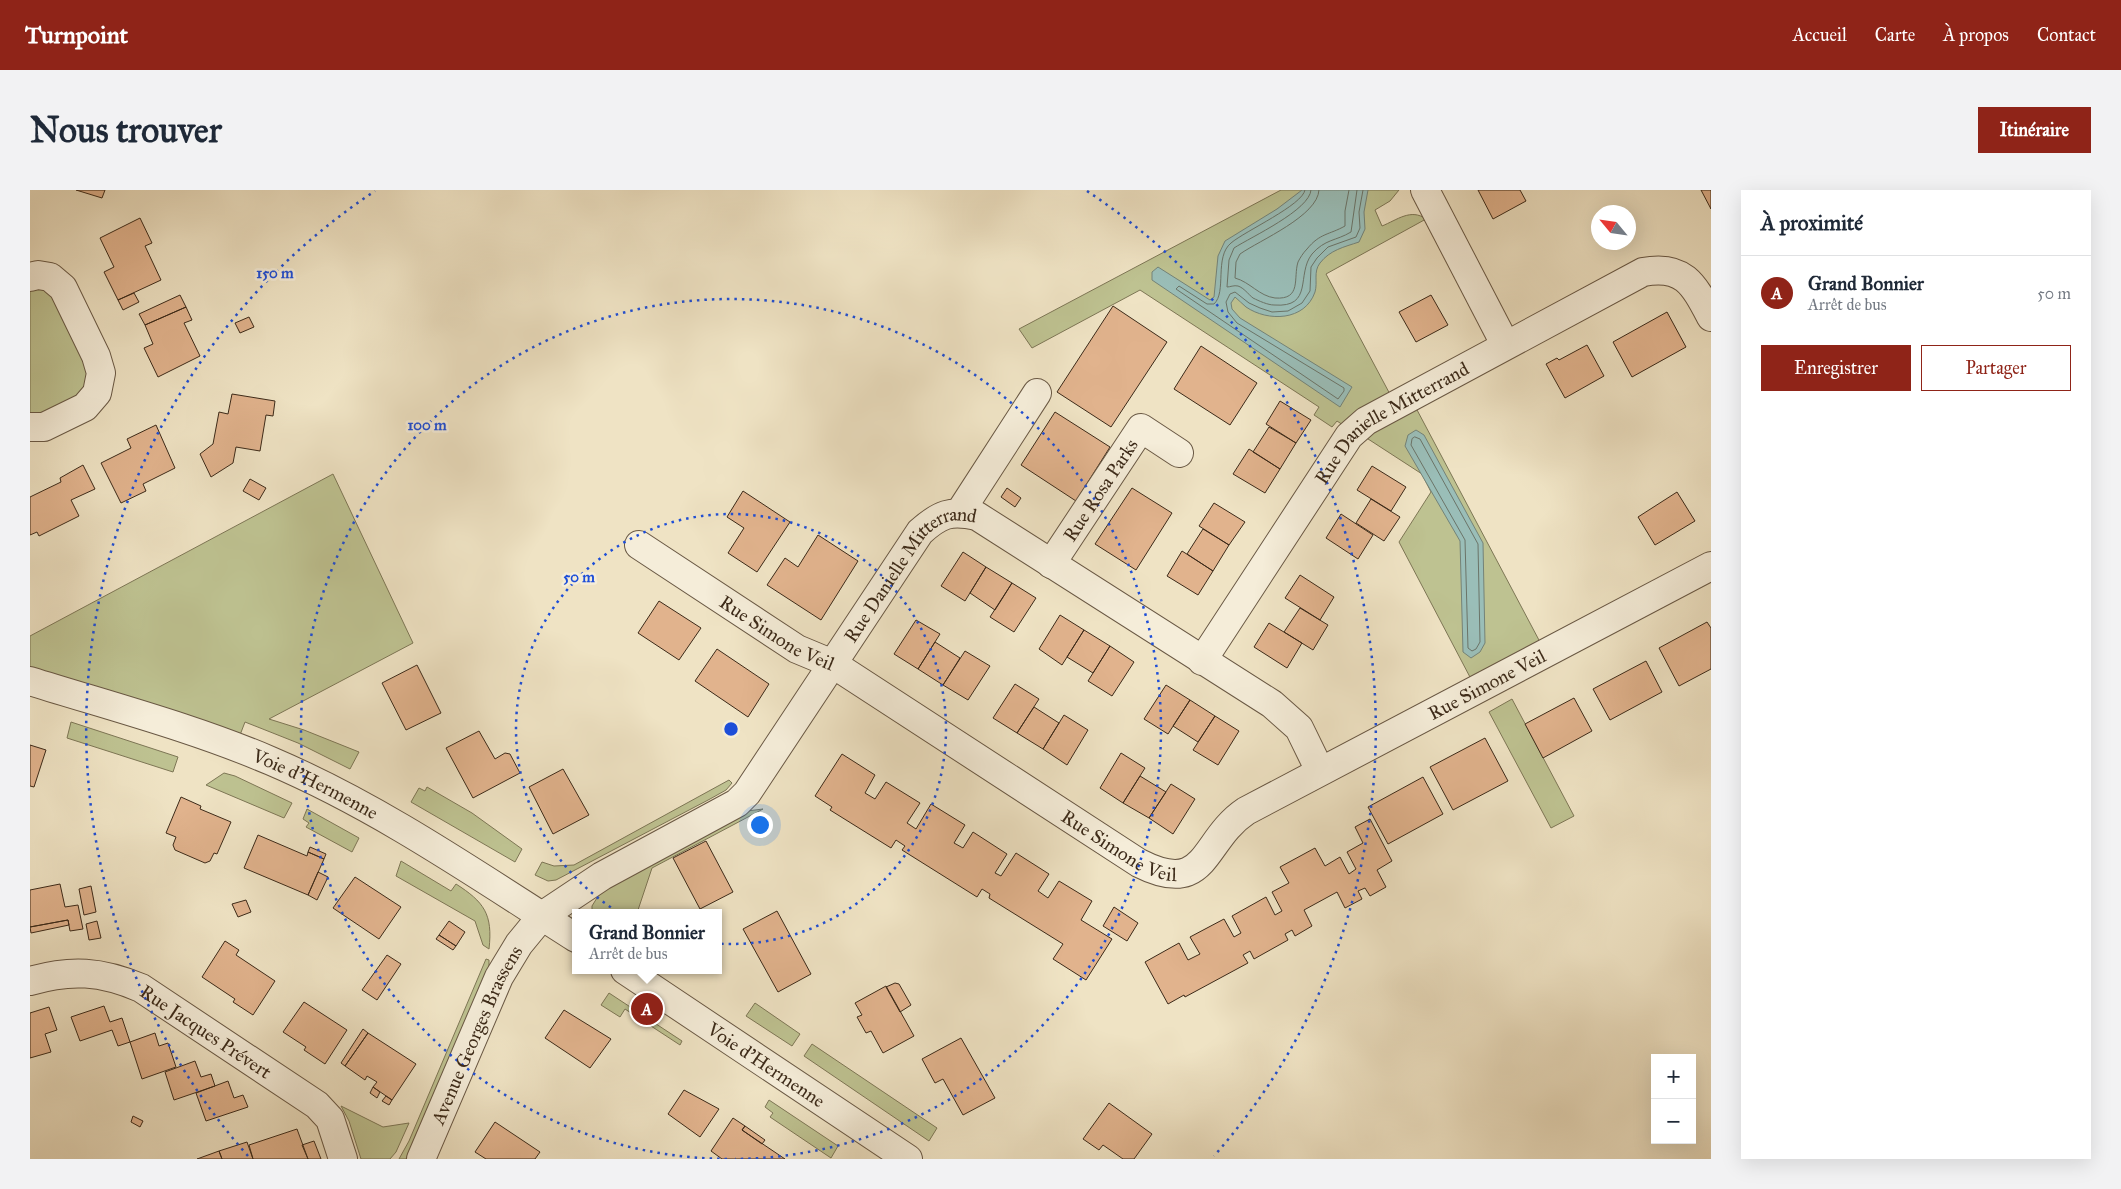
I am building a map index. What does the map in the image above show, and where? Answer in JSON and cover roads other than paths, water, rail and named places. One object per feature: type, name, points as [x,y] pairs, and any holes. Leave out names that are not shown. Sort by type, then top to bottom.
[{"type":"street","points":[[1425,190],[1505,344]]},
{"type":"street","name":"Rue Danielle Mitterrand","points":[[1202,661],[1357,427],[1505,344],[1643,272],[1657,269],[1670,270],[1683,276],[1694,286],[1711,317]]},
{"type":"street","points":[[30,277],[50,277],[63,288],[96,356],[101,372],[96,392],[85,407],[44,427],[30,427]]},
{"type":"street","points":[[960,512],[1037,392]]},
{"type":"street","name":"Rue Rosa Parks","points":[[1051,564],[1141,428],[1179,453]]},
{"type":"street","name":"Rue Danielle Mitterrand","points":[[542,916],[602,876],[737,803],[747,792],[834,664],[920,532],[934,520],[948,514],[960,512],[977,516],[1202,661],[1249,689],[1300,728],[1320,770]]},
{"type":"street","name":"Rue Simone Veil","points":[[639,545],[797,649],[834,664],[1139,863],[1160,873],[1172,875],[1188,872],[1204,858],[1232,820],[1320,770],[1711,566]]},
{"type":"street","name":"Voie d'Hermenne","points":[[30,681],[218,740],[288,768],[436,848],[572,935]]},
{"type":"street","name":"Avenue Georges Brassens","points":[[421,1159],[499,977],[519,944],[542,916]]},
{"type":"street","name":"Rue Jacques Prévert","points":[[30,982],[61,973],[82,972],[113,977],[141,988],[317,1105],[330,1119],[343,1159]]},
{"type":"street","name":"Voie d'Hermenne","points":[[631,974],[908,1159]]},
{"type":"water","points":[[1302,190],[1368,190],[1364,212],[1365,229],[1359,242],[1338,249],[1320,263],[1316,273],[1315,292],[1310,302],[1303,309],[1285,316],[1265,315],[1246,307],[1235,297],[1231,303],[1232,309],[1240,318],[1352,387],[1340,407],[1152,280],[1152,272],[1158,267],[1210,300],[1214,297],[1218,256],[1225,241],[1277,209]]},
{"type":"water","points":[[1416,430],[1424,435],[1483,543],[1485,643],[1480,652],[1471,658],[1463,652],[1460,541],[1405,446],[1408,435]]},
{"type":"place","name":"Grand Bonnier","points":[[647,1009]]}]
